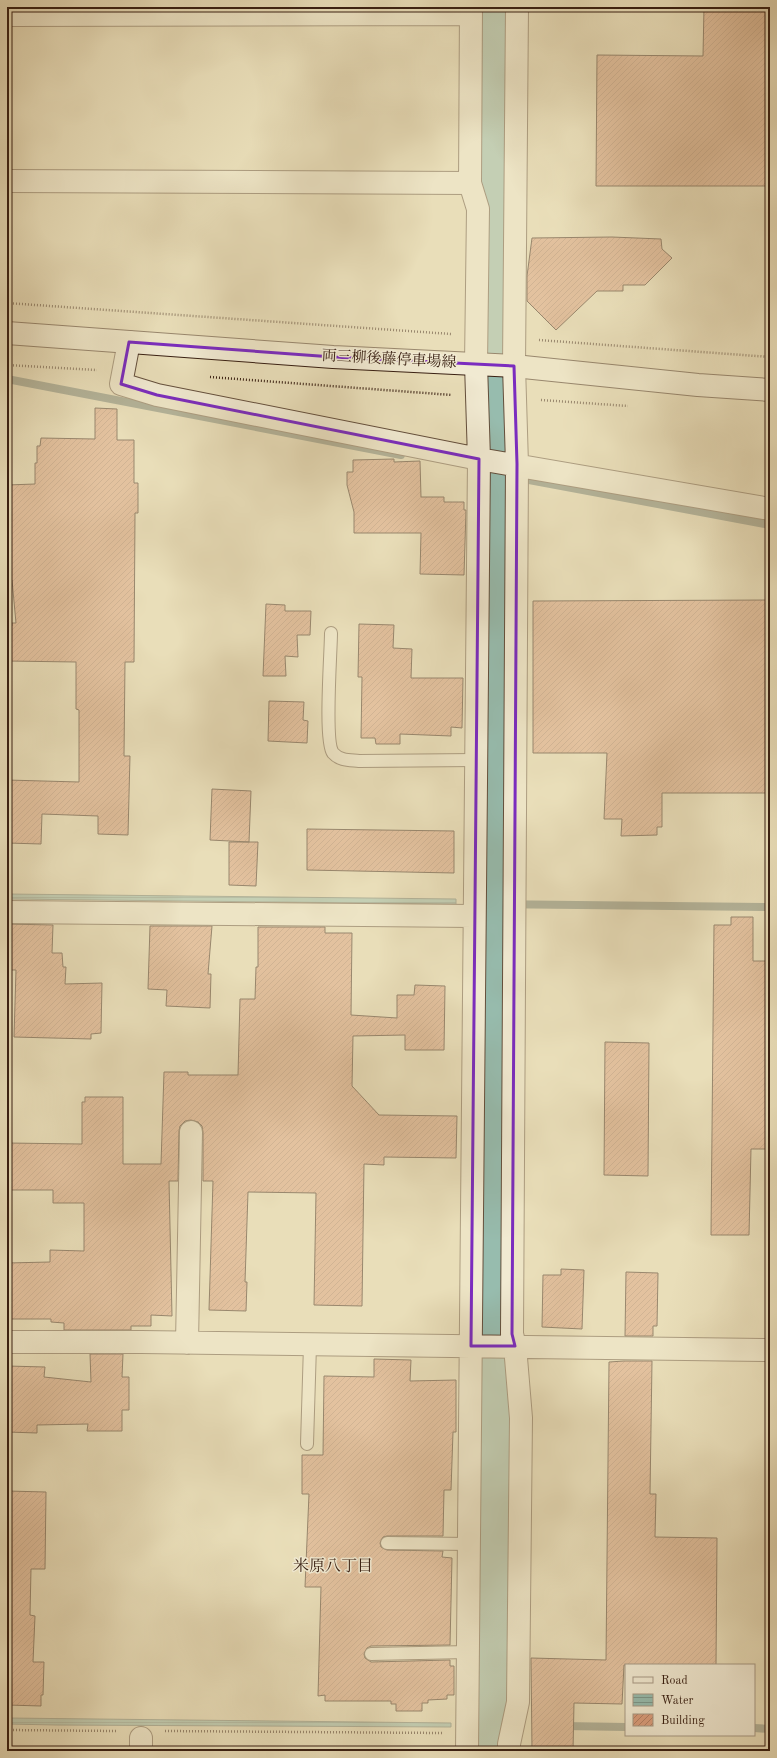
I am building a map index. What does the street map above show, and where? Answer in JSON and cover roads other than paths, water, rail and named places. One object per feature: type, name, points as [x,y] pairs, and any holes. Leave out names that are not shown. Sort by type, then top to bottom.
[{"type":"street","points":[[509,1751],[509,1744],[518,1702],[521,1418],[510,1346],[512,1334],[515,464],[511,366],[517,7]]},
{"type":"street","points":[[7,15],[471,10],[470,183],[478,209],[479,364],[477,396],[481,459],[474,916],[473,1346],[467,1742]]},
{"type":"street","points":[[7,181],[470,183]]},
{"type":"street","name":"両三柳後藤停車場線","points":[[7,333],[333,357],[511,366],[690,384],[770,390]]},
{"type":"street","points":[[129,342],[120,384],[157,394],[481,459],[770,509]]},
{"type":"street","points":[[7,912],[474,916]]},
{"type":"street","points":[[187,1343],[191,1132]]},
{"type":"street","points":[[7,1342],[510,1346],[770,1350]]},
{"type":"lane","points":[[331,633],[329,736],[333,752],[341,759],[359,761],[476,760]]},
{"type":"lane","points":[[307,1444],[310,1344]]},
{"type":"lane","points":[[387,1543],[469,1544]]},
{"type":"lane","points":[[371,1654],[468,1652]]},
{"type":"water","points":[[7,894],[456,899],[456,904],[7,899]]},
{"type":"water","points":[[7,1718],[451,1723],[451,1727],[56,1725],[7,1724]]},
{"type":"waterway","points":[[484,1751],[498,475],[498,7]]},
{"type":"waterway","points":[[7,379],[401,455]]},
{"type":"waterway","points":[[529,480],[770,525]]},
{"type":"waterway","points":[[494,904],[770,907]]},
{"type":"waterway","points":[[563,1726],[625,1727]]},
{"type":"waterway","points":[[755,1728],[770,1729]]},
{"type":"district","name":"米原八丁目","points":[[333,1567]]}]
